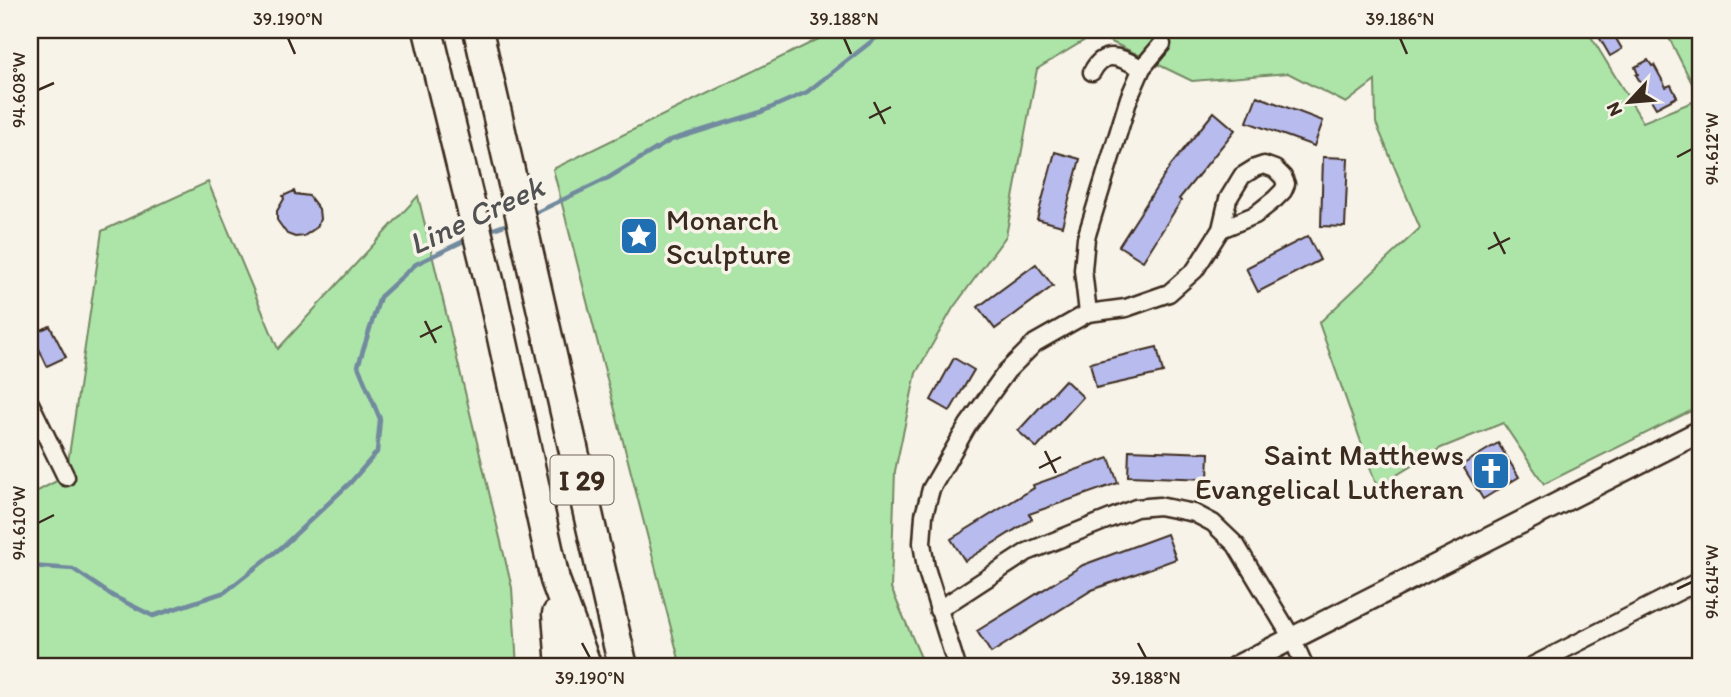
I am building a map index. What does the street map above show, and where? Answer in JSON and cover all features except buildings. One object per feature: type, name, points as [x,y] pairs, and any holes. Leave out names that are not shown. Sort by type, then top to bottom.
[{"type":"highway","name":"I 29","points":[[428,30],[494,301],[555,580],[561,667]]},
{"type":"highway","name":"I 29","points":[[478,30],[509,156],[623,667]]},
{"type":"highway","points":[[555,580],[587,667]]},
{"type":"main road","points":[[1236,667],[1701,431]]},
{"type":"street","points":[[1088,313],[1083,270],[1086,237],[1129,98],[1142,68],[1162,44]]},
{"type":"street","points":[[1092,72],[1101,60],[1108,57],[1118,58],[1142,68]]},
{"type":"street","points":[[957,667],[926,568],[922,542],[924,515],[931,489],[968,425],[1007,371],[1035,343],[1088,313],[1126,308],[1169,293],[1195,270],[1221,229]]},
{"type":"street","points":[[30,403],[66,477]]},
{"type":"street","points":[[938,610],[1027,552],[1136,508],[1159,506],[1194,513],[1213,523],[1236,545],[1292,638],[1305,667]]},
{"type":"street","points":[[1530,667],[1701,580]]},
{"type":"green space","points":[[837,30],[1587,30],[1643,122],[1700,99],[1665,30],[1701,30],[1701,406],[1544,484],[1503,423],[1441,448],[1377,487],[1319,323],[1420,228],[1376,123],[1375,81],[1346,103],[1288,73],[1192,81],[1095,34],[1037,69],[1006,236],[953,308],[916,373],[895,471],[891,588],[925,667],[681,667],[553,169]]},
{"type":"green space","points":[[208,182],[278,349],[418,196],[512,588],[517,667],[30,667],[30,495],[66,476],[102,231]]},
{"type":"waterway","name":"Line Creek","points":[[531,215],[608,178],[671,140],[761,112],[807,92],[886,30]]},
{"type":"waterway","name":"Line Creek","points":[[488,231],[513,222]]},
{"type":"waterway","name":"Line Creek","points":[[30,566],[73,569],[113,596],[153,616],[225,592],[283,546],[351,482],[377,452],[380,419],[358,366],[380,297],[416,264],[470,238]]},
{"type":"place","name":"Monarch Sculpture","points":[[639,236]]},
{"type":"place","name":"Saint Matthews Evangelical Lutheran","points":[[1491,471]]}]
